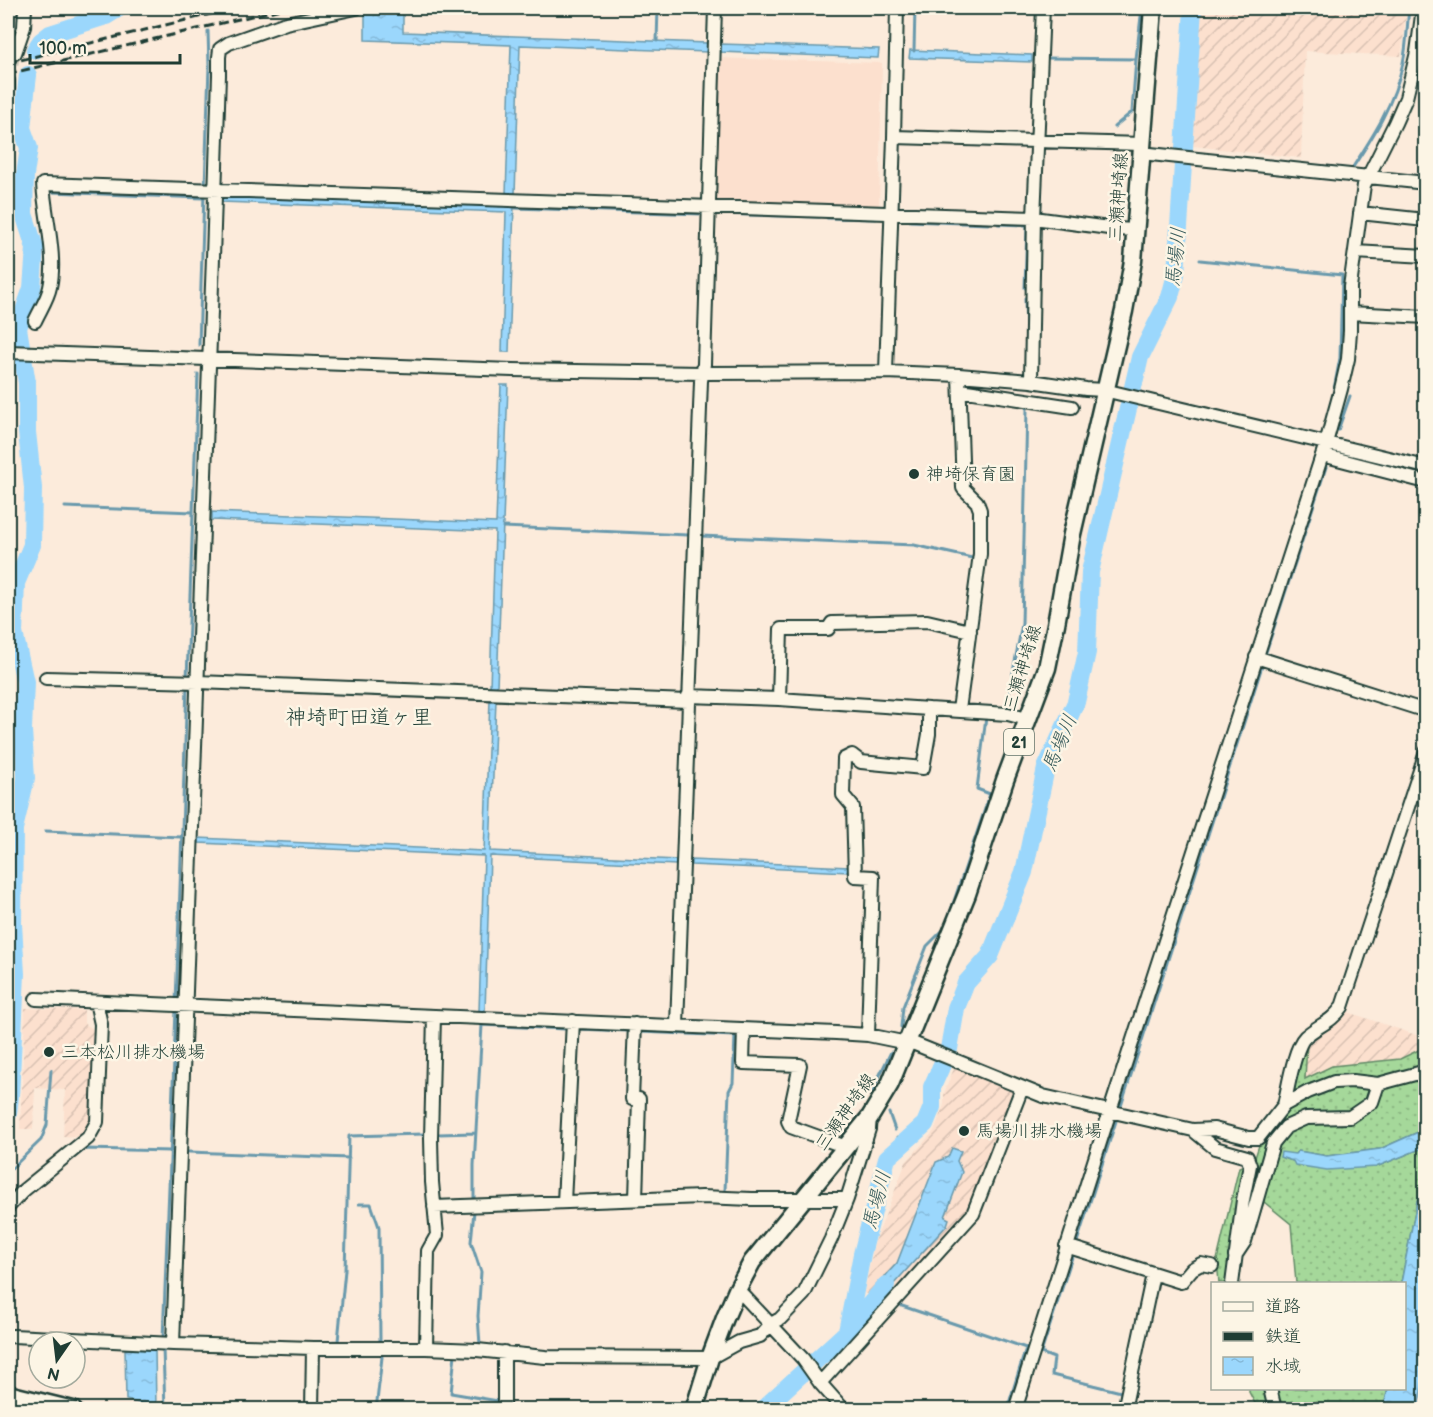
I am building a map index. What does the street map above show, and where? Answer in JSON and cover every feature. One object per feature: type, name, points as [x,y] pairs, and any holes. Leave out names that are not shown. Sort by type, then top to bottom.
[{"type":"main road","name":"三瀬神埼線","points":[[694,1410],[710,1358],[737,1290],[752,1262],[870,1117],[890,1084],[967,894],[1005,780],[1047,668],[1072,534],[1112,391],[1133,261],[1153,8]]},
{"type":"main road","points":[[8,1394],[72,1409]]},
{"type":"street","points":[[15,53],[24,27],[25,8]]},
{"type":"street","points":[[172,1344],[191,681],[210,360],[208,190],[220,49],[228,43],[286,23],[356,8]]},
{"type":"street","points":[[677,1025],[688,699],[710,208],[715,8]]},
{"type":"street","points":[[885,372],[897,8]]},
{"type":"street","points":[[1031,381],[1034,218],[1043,8]]},
{"type":"street","points":[[1015,1410],[1324,449],[1348,359],[1350,287],[1364,185],[1406,98],[1417,52],[1423,8]]},
{"type":"street","points":[[8,81],[8,89]]},
{"type":"street","points":[[894,137],[1037,141],[1141,149],[1196,159],[1425,183]]},
{"type":"street","points":[[35,321],[50,287],[52,257],[43,184],[1034,218],[1136,230]]},
{"type":"street","points":[[1360,213],[1425,220]]},
{"type":"street","points":[[1355,252],[1425,256]]},
{"type":"street","points":[[1350,313],[1425,317]]},
{"type":"street","points":[[8,352],[36,357],[512,370],[702,373],[885,372],[1031,381],[1112,391],[1144,399],[1324,449],[1425,482]]},
{"type":"street","points":[[959,375],[963,488],[977,502],[980,510],[980,554],[959,710]]},
{"type":"street","points":[[960,390],[1072,407]]},
{"type":"street","points":[[1324,449],[1425,467]]},
{"type":"street","points":[[779,699],[781,629],[828,629],[832,623],[927,621],[969,631]]},
{"type":"street","points":[[1256,657],[1425,711]]},
{"type":"street","points":[[46,678],[688,699],[779,699],[959,710],[1008,714],[1028,719]]},
{"type":"street","points":[[868,1035],[873,877],[855,876],[853,807],[843,795],[844,759],[852,755],[861,762],[923,768],[929,734],[929,709]]},
{"type":"street","points":[[1284,1105],[1298,1048],[1305,1038],[1335,1017],[1342,1007],[1425,752]]},
{"type":"street","points":[[36,999],[868,1035],[915,1044],[1043,1096],[1193,1130],[1214,1129],[1249,1138],[1258,1138],[1284,1105],[1334,1082],[1353,1081],[1378,1084],[1425,1071]]},
{"type":"street","points":[[8,1208],[24,1190],[87,1138],[97,1122],[101,1024],[96,1002]]},
{"type":"street","points":[[426,1348],[428,1251],[437,1234],[431,1138],[434,1016]]},
{"type":"street","points":[[564,1202],[573,1021]]},
{"type":"street","points":[[635,1024],[632,1099],[639,1099],[636,1199]]},
{"type":"street","points":[[744,1029],[743,1063],[800,1065],[788,1121],[791,1127],[846,1147]]},
{"type":"street","points":[[1235,1256],[1245,1241],[1273,1143],[1279,1135],[1286,1127],[1306,1118],[1350,1117],[1372,1102],[1378,1084]]},
{"type":"street","points":[[820,1383],[973,1214],[1022,1088]]},
{"type":"street","points":[[8,1337],[313,1348],[426,1348],[504,1352],[546,1357],[710,1358],[739,1342],[760,1336],[771,1324],[780,1320],[804,1294],[831,1239],[847,1199],[869,1129],[870,1117]]},
{"type":"street","points":[[1193,1130],[1215,1148],[1247,1157],[1250,1166],[1232,1282]]},
{"type":"street","points":[[435,1207],[702,1197],[847,1199]]},
{"type":"street","points":[[1066,1246],[1181,1282],[1192,1269],[1201,1264],[1212,1266]]},
{"type":"street","points":[[1124,1410],[1154,1274]]},
{"type":"street","points":[[737,1290],[803,1359],[844,1410]]},
{"type":"street","points":[[312,1410],[313,1348]]},
{"type":"street","points":[[504,1352],[504,1410]]},
{"type":"street","points":[[1270,1390],[1275,1410]]},
{"type":"shaded area","points":[[1200,8],[1407,8],[1401,56],[1305,51],[1301,158],[1193,146]]},
{"type":"shaded area","points":[[717,58],[882,63],[879,208],[713,204]]},
{"type":"shaded area","points":[[25,1008],[84,1010],[84,1023],[93,1029],[91,1122],[79,1137],[63,1136],[65,1090],[35,1088],[33,1129],[20,1129]]},
{"type":"shaded area","points":[[1348,1012],[1425,1038],[1425,1047],[1400,1059],[1332,1066],[1304,1080],[1307,1043]]},
{"type":"shaded area","points":[[955,1066],[1012,1088],[1014,1095],[969,1211],[885,1301],[864,1293],[874,1244],[906,1162],[934,1131],[944,1104],[944,1093]]},
{"type":"green space","points":[[1307,1043],[1305,1079],[1332,1066],[1400,1059],[1425,1047],[1425,1129],[1380,1149],[1327,1156],[1298,1151],[1295,1154],[1280,1157],[1293,1161],[1376,1167],[1425,1147],[1425,1182],[1417,1201],[1401,1282],[1296,1282],[1291,1224],[1264,1202],[1250,1243],[1239,1258],[1237,1282],[1219,1282],[1217,1260],[1239,1167],[1254,1161],[1261,1139],[1255,1132],[1282,1099]]},
{"type":"green space","points":[[1249,1390],[1388,1390],[1383,1410],[1258,1409]]},
{"type":"water","points":[[375,8],[403,8],[403,32],[707,43],[707,52],[520,45],[515,194],[506,194],[511,45],[365,40],[365,11]]},
{"type":"water","points":[[720,44],[879,49],[878,58],[720,52]]},
{"type":"water","points":[[910,50],[1032,55],[1032,62],[909,58]]},
{"type":"water","points":[[222,196],[514,206],[509,352],[502,352],[506,212],[221,202]]},
{"type":"water","points":[[501,385],[508,385],[497,687],[490,687],[495,531],[212,520],[212,512],[496,523]]},
{"type":"water","points":[[490,700],[496,700],[490,851],[677,860],[676,865],[490,856],[485,1011],[479,1011],[484,856],[199,843],[199,838],[484,851]]},
{"type":"water","points":[[691,860],[849,867],[849,872],[691,865]]},
{"type":"water","points":[[1425,1129],[1425,1147],[1376,1167],[1327,1170],[1295,1165],[1293,1161],[1280,1157],[1281,1152],[1295,1154],[1298,1151],[1327,1156],[1380,1149]]},
{"type":"water","points":[[952,1148],[961,1151],[957,1161],[962,1172],[945,1217],[949,1219],[947,1225],[873,1307],[866,1297],[897,1263],[936,1162],[948,1157]]},
{"type":"water","points":[[1425,1182],[1426,1362],[1418,1409],[1383,1409],[1388,1390],[1406,1390],[1406,1282],[1401,1282],[1417,1201]]},
{"type":"water","points":[[125,1349],[155,1350],[156,1407],[126,1400]]},
{"type":"waterway","points":[[35,50],[50,34],[106,16],[119,8]]},
{"type":"waterway","points":[[657,41],[658,8]]},
{"type":"waterway","points":[[914,51],[915,8]]},
{"type":"waterway","points":[[1114,127],[1132,112],[1142,8]]},
{"type":"waterway","name":"馬場川","points":[[762,1410],[847,1332],[862,1254],[887,1158],[925,1124],[932,1107],[932,1087],[949,1049],[956,1008],[966,983],[990,956],[1024,872],[1046,768],[1076,702],[1087,652],[1090,572],[1140,357],[1170,297],[1176,274],[1193,8]]},
{"type":"waterway","points":[[1351,170],[1389,106],[1404,56],[1409,8]]},
{"type":"waterway","points":[[205,187],[208,31]]},
{"type":"waterway","points":[[1045,58],[1136,59]]},
{"type":"waterway","points":[[8,1114],[16,974],[13,924],[14,829],[26,778],[23,730],[25,682],[14,633],[16,583],[32,545],[33,488],[27,432],[27,383],[18,328],[32,288],[35,248],[24,214],[25,175],[29,148],[22,128],[28,75]]},
{"type":"waterway","points":[[52,192],[203,198]]},
{"type":"waterway","points":[[199,345],[204,194]]},
{"type":"waterway","points":[[514,208],[703,214]]},
{"type":"waterway","points":[[715,214],[819,217]]},
{"type":"waterway","points":[[827,218],[876,219]]},
{"type":"waterway","points":[[910,221],[989,224]]},
{"type":"waterway","points":[[998,224],[1027,225],[1025,288]]},
{"type":"waterway","points":[[1200,260],[1342,275],[1340,358],[1334,389]]},
{"type":"waterway","points":[[1025,298],[1026,336]]},
{"type":"waterway","points":[[187,679],[198,374]]},
{"type":"waterway","points":[[1338,430],[1350,396]]},
{"type":"waterway","points":[[1004,710],[1006,710],[1022,624],[1027,409]]},
{"type":"waterway","points":[[1266,652],[1326,467]]},
{"type":"waterway","points":[[65,507],[193,512]]},
{"type":"waterway","points":[[503,527],[688,535]]},
{"type":"waterway","points":[[701,536],[914,545],[972,558]]},
{"type":"waterway","points":[[1121,1106],[1262,666]]},
{"type":"waterway","points":[[176,1003],[187,686]]},
{"type":"waterway","points":[[901,1027],[903,1007],[927,946],[945,928],[990,794],[977,789],[986,717]]},
{"type":"waterway","points":[[46,831],[181,837]]},
{"type":"waterway","points":[[163,1339],[176,1010]]},
{"type":"waterway","points":[[474,1201],[482,1025],[566,1029]]},
{"type":"waterway","points":[[578,1029],[628,1031]]},
{"type":"waterway","points":[[640,1032],[735,1036],[733,1083],[729,1091],[725,1191]]},
{"type":"waterway","points":[[872,1091],[891,1052]]},
{"type":"waterway","points":[[8,1172],[41,1140],[47,1125],[51,1070]]},
{"type":"waterway","points":[[889,1113],[895,1130]]},
{"type":"waterway","points":[[1076,1245],[1116,1121]]},
{"type":"waterway","points":[[438,1134],[475,1133]]},
{"type":"waterway","points":[[321,1342],[338,1341],[345,1270],[349,1136],[424,1134]]},
{"type":"waterway","points":[[898,1137],[900,1145]]},
{"type":"waterway","points":[[59,1169],[85,1149],[171,1151]]},
{"type":"waterway","points":[[189,1152],[349,1158]]},
{"type":"waterway","points":[[359,1204],[371,1204],[379,1227],[380,1340]]},
{"type":"waterway","points":[[474,1211],[471,1242],[481,1272],[479,1345]]},
{"type":"waterway","points":[[1074,1251],[1041,1353],[1054,1358],[1052,1375],[1121,1392],[1120,1402]]},
{"type":"waterway","points":[[848,1331],[886,1285]]},
{"type":"waterway","points":[[902,1306],[1026,1348],[1007,1410]]},
{"type":"waterway","points":[[163,1348],[165,1410]]},
{"type":"waterway","points":[[455,1354],[451,1393],[498,1401],[498,1405]]},
{"type":"waterway","points":[[376,1410],[382,1357]]},
{"type":"tunnel","points":[[8,81],[15,53]]},
{"type":"railway","points":[[8,63],[236,8]]},
{"type":"railway","points":[[8,74],[285,8]]},
{"type":"place","name":"神埼保育園","points":[[914,474]]},
{"type":"place","name":"三本松川排水機場","points":[[49,1052]]},
{"type":"place","name":"馬場川排水機場","points":[[964,1131]]},
{"type":"district","name":"神埼町田道ヶ里","points":[[359,717]]}]
